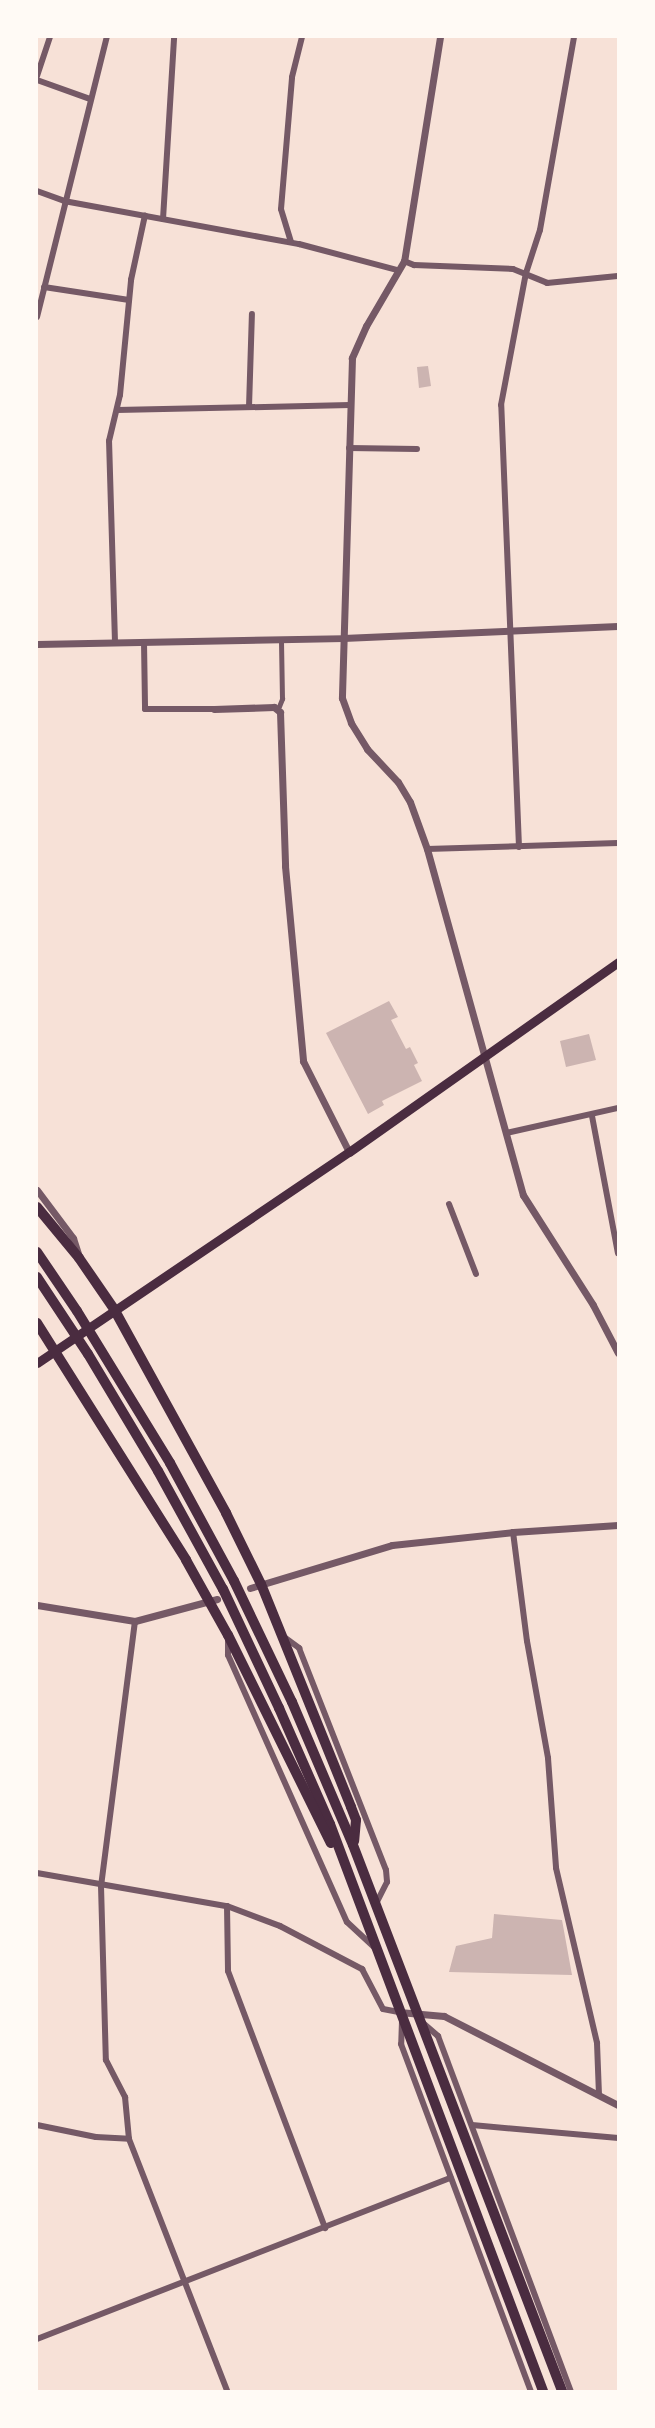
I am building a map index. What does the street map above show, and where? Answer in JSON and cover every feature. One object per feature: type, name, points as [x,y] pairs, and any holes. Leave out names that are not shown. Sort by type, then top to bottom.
[{"type":"highway","points":[[37,1207],[79,1258],[114,1309],[199,1460],[261,1584],[356,1819],[353,1845]]},
{"type":"highway","points":[[37,1252],[77,1311],[170,1463],[234,1581],[292,1702],[353,1845],[562,2391]]},
{"type":"highway","points":[[37,1277],[88,1354],[158,1471],[223,1589],[315,1789],[543,2391]]},
{"type":"highway","points":[[37,1323],[52,1352],[98,1419],[213,1600],[352,1884]]},
{"type":"main road","points":[[37,1363],[349,1152],[618,962]]},
{"type":"street","points":[[50,37],[37,78],[90,99]]},
{"type":"street","points":[[37,317],[107,37]]},
{"type":"street","points":[[163,219],[174,37]]},
{"type":"street","points":[[291,242],[281,209],[292,77],[302,37]]},
{"type":"street","points":[[440,37],[404,261],[366,326],[352,358],[343,638],[345,709],[367,748],[398,782],[410,802],[427,849],[523,1195],[593,1305],[618,1353]]},
{"type":"street","points":[[519,847],[501,405],[526,273],[540,230],[574,37]]},
{"type":"street","points":[[37,191],[64,201],[291,242],[397,270]]},
{"type":"street","points":[[115,642],[109,441],[117,410],[137,243],[145,215]]},
{"type":"street","points":[[404,261],[414,265],[513,269],[547,283],[618,276]]},
{"type":"street","points":[[44,287],[129,300]]},
{"type":"street","points":[[249,407],[252,314]]},
{"type":"street","points":[[117,410],[350,405]]},
{"type":"street","points":[[349,448],[417,449]]},
{"type":"street","points":[[37,644],[343,638],[618,626]]},
{"type":"street","points":[[281,639],[282,699],[278,709],[285,866],[303,1061],[349,1152]]},
{"type":"street","points":[[144,642],[145,709],[278,709]]},
{"type":"street","points":[[427,849],[618,843]]},
{"type":"street","points":[[506,1133],[592,1116],[618,1108]]},
{"type":"street","points":[[592,1116],[618,1254]]},
{"type":"street","points":[[37,1190],[73,1238],[79,1258]]},
{"type":"street","points":[[449,1204],[476,1274]]},
{"type":"street","points":[[250,1588],[392,1545],[513,1532],[618,1525]]},
{"type":"street","points":[[513,1532],[527,1641],[548,1758],[556,1868],[597,2043],[599,2094]]},
{"type":"street","points":[[37,1605],[135,1622],[213,1600]]},
{"type":"street","points":[[135,1622],[101,1885],[106,2060],[127,2103],[130,2139],[227,2391]]},
{"type":"street","points":[[228,1635],[228,1655],[347,1922],[376,1950]]},
{"type":"street","points":[[282,1636],[299,1648],[386,1870],[387,1882],[376,1905]]},
{"type":"street","points":[[37,1873],[227,1906],[280,1926],[362,1969],[383,2009],[401,2016],[444,2016],[618,2105]]},
{"type":"street","points":[[227,1906],[228,1972],[325,2228]]},
{"type":"street","points":[[401,2016],[401,2044],[531,2391]]},
{"type":"street","points":[[420,2018],[438,2036],[571,2391]]},
{"type":"street","points":[[37,2125],[96,2137],[130,2139]]},
{"type":"street","points":[[472,2125],[618,2138]]},
{"type":"street","points":[[446,2165],[452,2147]]},
{"type":"street","points":[[37,2339],[451,2178]]},
{"type":"building","points":[[428,366],[431,386],[419,388],[417,367]]},
{"type":"building","points":[[389,1001],[398,1017],[391,1020],[406,1049],[410,1047],[418,1063],[414,1065],[422,1081],[382,1101],[384,1105],[368,1114],[326,1033]]},
{"type":"building","points":[[589,1034],[596,1060],[566,1067],[560,1041]]},
{"type":"building","points":[[494,1914],[562,1920],[572,1975],[449,1972],[456,1946],[492,1938]]}]
